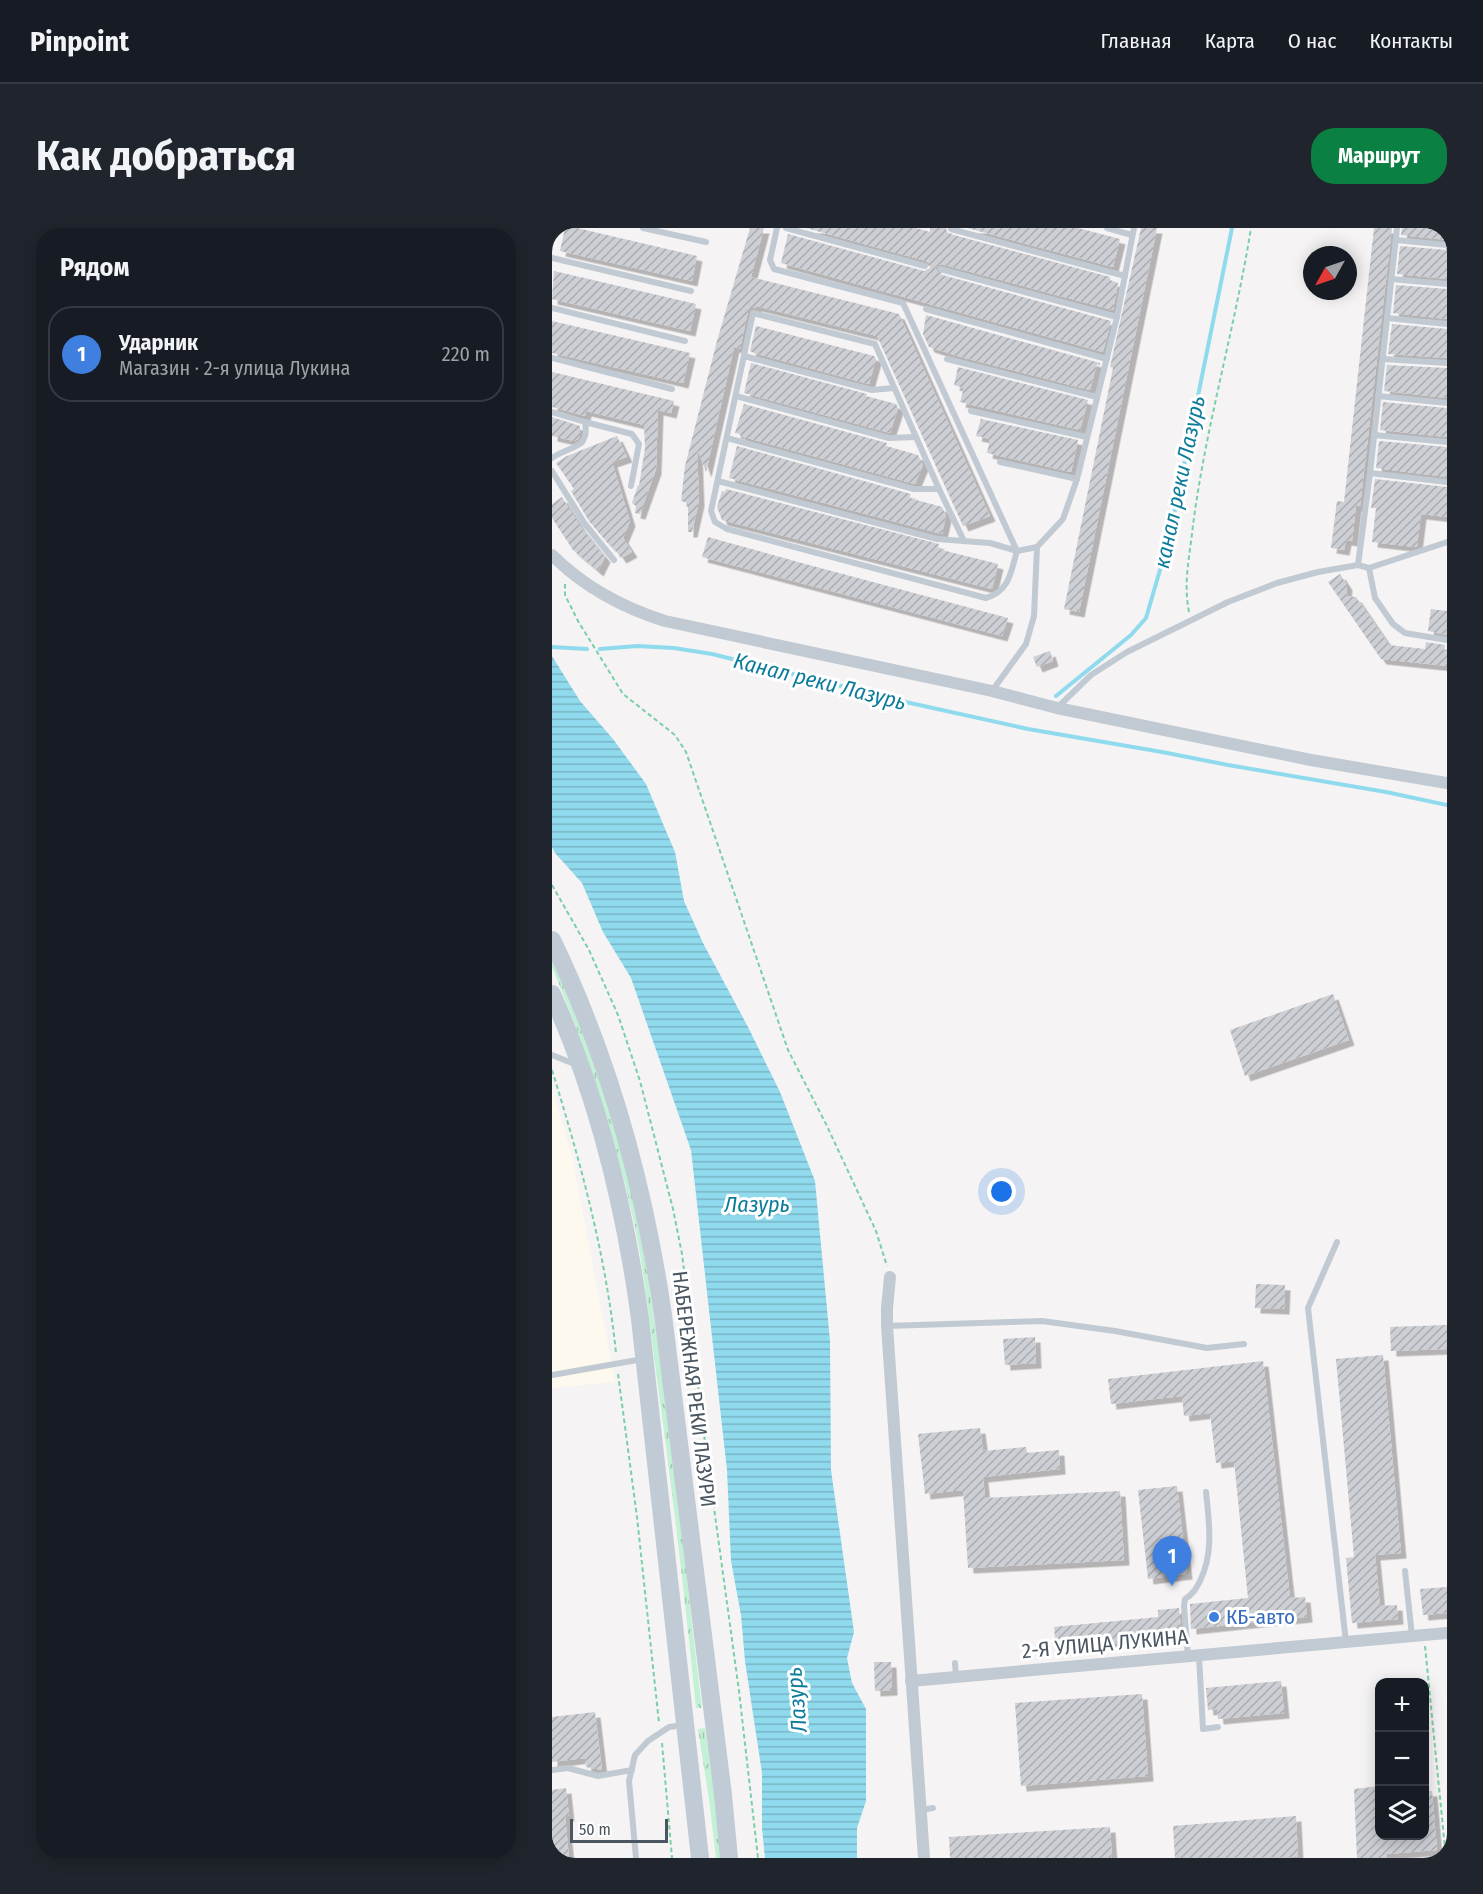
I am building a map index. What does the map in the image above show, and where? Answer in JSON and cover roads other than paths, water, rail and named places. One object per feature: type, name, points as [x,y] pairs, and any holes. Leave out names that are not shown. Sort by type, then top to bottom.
[{"type":"main road","name":"НАБЕРЕЖНАЯ РЕКИ ЛАЗУРИ","points":[[552,940],[582,1008],[606,1072],[632,1159],[648,1225],[663,1315],[729,1858]]},
{"type":"main road","points":[[553,1002],[580,1066],[602,1133],[625,1225],[637,1295],[700,1858]]},
{"type":"main road","points":[[685,1725],[713,1718]]},
{"type":"street","points":[[552,555],[565,568],[622,604],[665,621],[992,691],[1057,708],[1311,760],[1447,783]]},
{"type":"street","points":[[890,1277],[886,1308],[887,1326],[911,1681],[926,1809],[924,1858]]},
{"type":"street","name":"2-Я УЛИЦА ЛУКИНА","points":[[911,1681],[1447,1633]]},
{"type":"lane","points":[[643,228],[706,242]]},
{"type":"lane","points":[[777,228],[770,260],[774,269],[903,303],[1017,550],[1007,583],[997,595],[986,598],[727,529],[715,522],[711,510],[753,313],[875,344],[964,541]]},
{"type":"lane","points":[[786,228],[925,266]]},
{"type":"lane","points":[[992,691],[1026,644],[1034,616],[1037,548],[1063,519],[1077,479],[1107,359],[1133,232],[1107,228]]},
{"type":"lane","points":[[1358,565],[1397,228]]},
{"type":"lane","points":[[951,229],[1125,276]]},
{"type":"lane","points":[[1396,240],[1447,245]]},
{"type":"lane","points":[[552,258],[691,291]]},
{"type":"lane","points":[[940,269],[1117,317]]},
{"type":"lane","points":[[1391,279],[1447,284]]},
{"type":"lane","points":[[552,308],[685,341]]},
{"type":"lane","points":[[926,309],[1107,359]]},
{"type":"lane","points":[[1387,318],[1447,324]]},
{"type":"lane","points":[[744,356],[872,390],[894,388]]},
{"type":"lane","points":[[552,358],[672,389]]},
{"type":"lane","points":[[947,359],[1097,397]]},
{"type":"lane","points":[[1383,359],[1447,363]]},
{"type":"lane","points":[[736,396],[889,438],[916,437]]},
{"type":"lane","points":[[1378,396],[1447,403]]},
{"type":"lane","points":[[971,411],[1087,437]]},
{"type":"lane","points":[[552,412],[632,434],[639,444],[631,486]]},
{"type":"lane","points":[[552,458],[583,442],[587,433],[585,422]]},
{"type":"lane","points":[[1374,435],[1447,442]]},
{"type":"lane","points":[[727,438],[914,489],[939,489]]},
{"type":"lane","points":[[1000,462],[1077,479]]},
{"type":"lane","points":[[552,471],[585,524],[614,560]]},
{"type":"lane","points":[[1370,473],[1447,482]]},
{"type":"lane","points":[[718,481],[938,538],[990,543],[1017,550],[1037,548]]},
{"type":"lane","points":[[1057,708],[1091,675],[1126,652],[1228,602],[1277,583],[1318,572],[1358,565],[1369,568],[1447,542]]},
{"type":"lane","points":[[1369,568],[1375,598],[1393,624],[1405,633],[1447,640]]},
{"type":"lane","points":[[552,1055],[580,1066]]},
{"type":"lane","points":[[1337,1242],[1308,1308],[1346,1642]]},
{"type":"lane","points":[[887,1326],[1042,1321],[1115,1331],[1207,1348],[1244,1344]]},
{"type":"lane","points":[[552,1374],[643,1359]]},
{"type":"lane","points":[[1206,1492],[1210,1538],[1207,1567],[1192,1595],[1185,1599],[1184,1606],[1203,1729],[1218,1727]]},
{"type":"lane","points":[[1405,1571],[1418,1635]]},
{"type":"lane","points":[[955,1663],[956,1677]]},
{"type":"lane","points":[[636,1858],[629,1781],[635,1755],[648,1741],[669,1727],[685,1725]]},
{"type":"lane","points":[[552,1770],[568,1768],[598,1776],[632,1770]]},
{"type":"water","name":"Лазурь","points":[[552,656],[580,701],[613,739],[646,784],[675,852],[684,901],[703,943],[780,1092],[815,1181],[830,1341],[831,1470],[854,1632],[847,1658],[852,1683],[866,1709],[866,1801],[857,1828],[857,1858],[765,1858],[762,1828],[762,1773],[745,1661],[741,1615],[731,1561],[727,1470],[691,1150],[631,978],[603,932],[582,883],[552,847]]},
{"type":"waterway","name":"канал реки Лазурь","points":[[1056,696],[1131,635],[1146,618],[1169,539],[1232,228]]},
{"type":"waterway","name":"Канал реки Лазурь","points":[[600,649],[637,646],[674,648],[712,654],[901,701],[1028,729],[1386,792],[1447,805]]},
{"type":"waterway","points":[[552,647],[587,649]]},
{"type":"place","name":"Ударник","points":[[1172,1586]]},
{"type":"place","name":"КБ-авто","points":[[1214,1617]]}]
